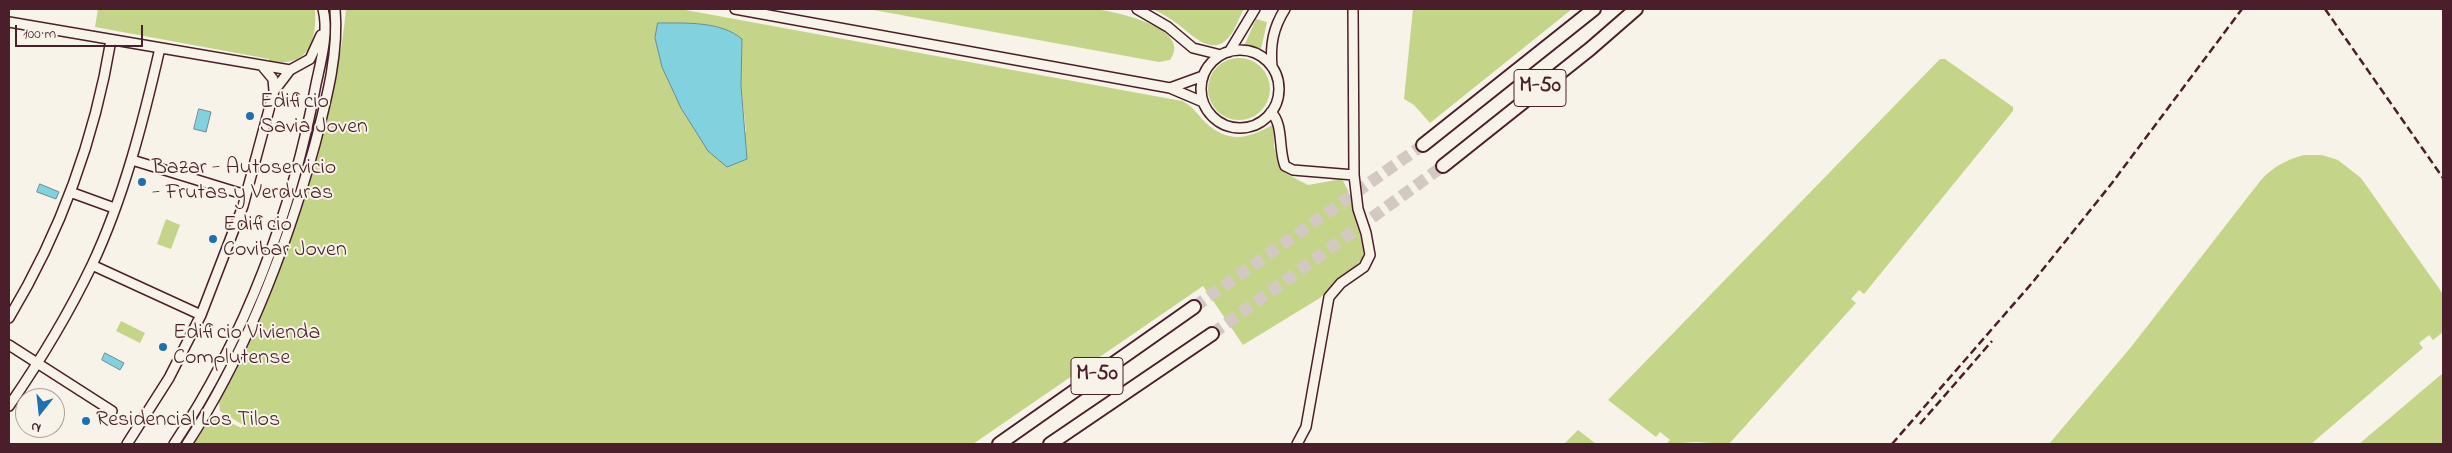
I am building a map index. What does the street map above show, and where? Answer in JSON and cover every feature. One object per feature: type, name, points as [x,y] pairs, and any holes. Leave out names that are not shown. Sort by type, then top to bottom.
[{"type":"highway","name":"M-50","points":[[1423,145],[1594,9]]},
{"type":"highway","name":"M-50","points":[[1442,166],[1590,49],[1636,9]]},
{"type":"highway","name":"M-50","points":[[999,444],[1194,307]]},
{"type":"highway","name":"M-50","points":[[1050,444],[1212,334]]},
{"type":"street","points":[[174,444],[200,402],[235,336],[271,250],[306,132],[323,48],[323,9]]},
{"type":"street","points":[[188,444],[222,386],[245,340],[282,253],[307,173],[327,96],[334,49],[335,9]]},
{"type":"street","points":[[735,9],[1170,88],[1203,102]]},
{"type":"street","points":[[1137,9],[1168,28],[1193,48],[1225,53],[1238,50],[1254,53],[1272,68],[1277,78],[1279,90],[1271,112],[1258,123],[1250,126],[1233,127],[1217,120],[1210,114],[1203,102],[1201,88],[1203,76],[1208,66],[1225,53],[1255,9]]},
{"type":"street","points":[[1272,68],[1272,37],[1276,23],[1285,9]]},
{"type":"street","points":[[1297,444],[1306,427],[1329,297],[1341,283],[1364,267],[1370,255],[1366,232],[1358,209],[1354,174],[1353,9]]},
{"type":"street","points":[[9,22],[263,67],[290,70]]},
{"type":"street","points":[[274,91],[290,70],[310,59],[324,27]]},
{"type":"street","points":[[9,318],[53,234],[70,192],[95,113],[111,40]]},
{"type":"street","points":[[9,406],[54,337],[92,265],[132,160],[160,48]]},
{"type":"street","points":[[127,444],[169,378],[201,315],[222,267],[246,195],[274,91],[273,79],[263,67]]},
{"type":"street","points":[[1170,88],[1203,76]]},
{"type":"street","points":[[1271,112],[1277,118],[1282,158],[1285,166],[1292,170],[1354,174]]},
{"type":"street","points":[[132,160],[246,195]]},
{"type":"street","points":[[70,192],[114,208]]},
{"type":"street","points":[[92,265],[201,315]]},
{"type":"street","points":[[9,344],[112,411]]},
{"type":"green space","points":[[98,9],[315,9],[315,21],[312,42],[307,50],[301,57],[293,61],[282,62],[95,27]]},
{"type":"green space","points":[[346,9],[680,9],[1182,101],[1214,129],[1230,136],[1247,136],[1274,124],[1274,147],[1279,165],[1285,173],[1308,185],[1342,179],[1348,190],[1364,249],[1362,259],[1320,298],[1243,345],[1203,286],[973,444],[194,444],[211,417],[218,416],[241,428],[243,425],[220,411],[219,402],[261,316],[298,216],[329,107]],"holes":[[[659,23],[719,27],[742,39],[741,86],[746,132],[655,38]]]},
{"type":"green space","points":[[868,9],[1094,9],[1118,13],[1162,30],[1171,39],[1174,49],[1170,60],[1159,62]]},
{"type":"green space","points":[[1152,9],[1244,9],[1229,37],[1223,43],[1210,45],[1203,43],[1170,18]]},
{"type":"green space","points":[[1413,9],[1572,9],[1430,123],[1414,105],[1404,99]]},
{"type":"green space","points":[[1256,19],[1267,22],[1261,49],[1245,44]]},
{"type":"green space","points":[[1239,58],[1251,61],[1261,67],[1267,77],[1270,89],[1267,101],[1261,111],[1251,117],[1239,120],[1227,117],[1217,111],[1211,101],[1208,89],[1211,77],[1217,67],[1227,61]]},
{"type":"green space","points":[[1940,59],[1945,59],[2013,107],[2013,111],[1864,294],[1859,290],[1851,299],[1856,303],[1729,444],[1696,442],[1666,444],[1670,440],[1660,432],[1656,437],[1608,400]]},
{"type":"green space","points":[[2304,155],[2322,155],[2338,160],[2361,178],[2443,294],[2443,332],[2433,340],[2429,335],[2419,343],[2423,348],[2311,444],[2049,444],[2131,347],[2261,180],[2281,164]]},
{"type":"green space","points":[[166,219],[180,225],[171,249],[157,244]]},
{"type":"green space","points":[[121,321],[145,333],[140,343],[116,331]]},
{"type":"green space","points":[[2443,373],[2443,444],[2359,444]]},
{"type":"green space","points":[[1578,430],[1596,444],[1564,444]]},
{"type":"water","points":[[658,23],[691,23],[713,26],[733,33],[742,39],[741,86],[747,159],[727,167],[708,151],[681,108],[662,67],[655,38]]},
{"type":"water","points":[[199,109],[211,112],[206,132],[194,129]]},
{"type":"water","points":[[40,184],[59,192],[56,199],[37,192]]},
{"type":"water","points":[[105,353],[124,363],[120,370],[102,360]]},
{"type":"tunnel","points":[[1194,307],[1423,145]]},
{"type":"tunnel","points":[[1212,334],[1443,166]]},
{"type":"railway","points":[[1892,444],[2032,283],[2112,183],[2242,9]]},
{"type":"railway","points":[[2325,9],[2443,178]]},
{"type":"railway","points":[[1920,424],[1992,341]]},
{"type":"place","name":"Edificio Savia Joven","points":[[250,116]]},
{"type":"place","name":"Bazar - Autoservicio - Frutas y Verduras","points":[[142,182]]},
{"type":"place","name":"Edificio Covibar Joven","points":[[213,239]]},
{"type":"place","name":"Edificio Vivienda Complutense","points":[[163,347]]},
{"type":"place","name":"Residencial Los Tilos","points":[[86,421]]}]
